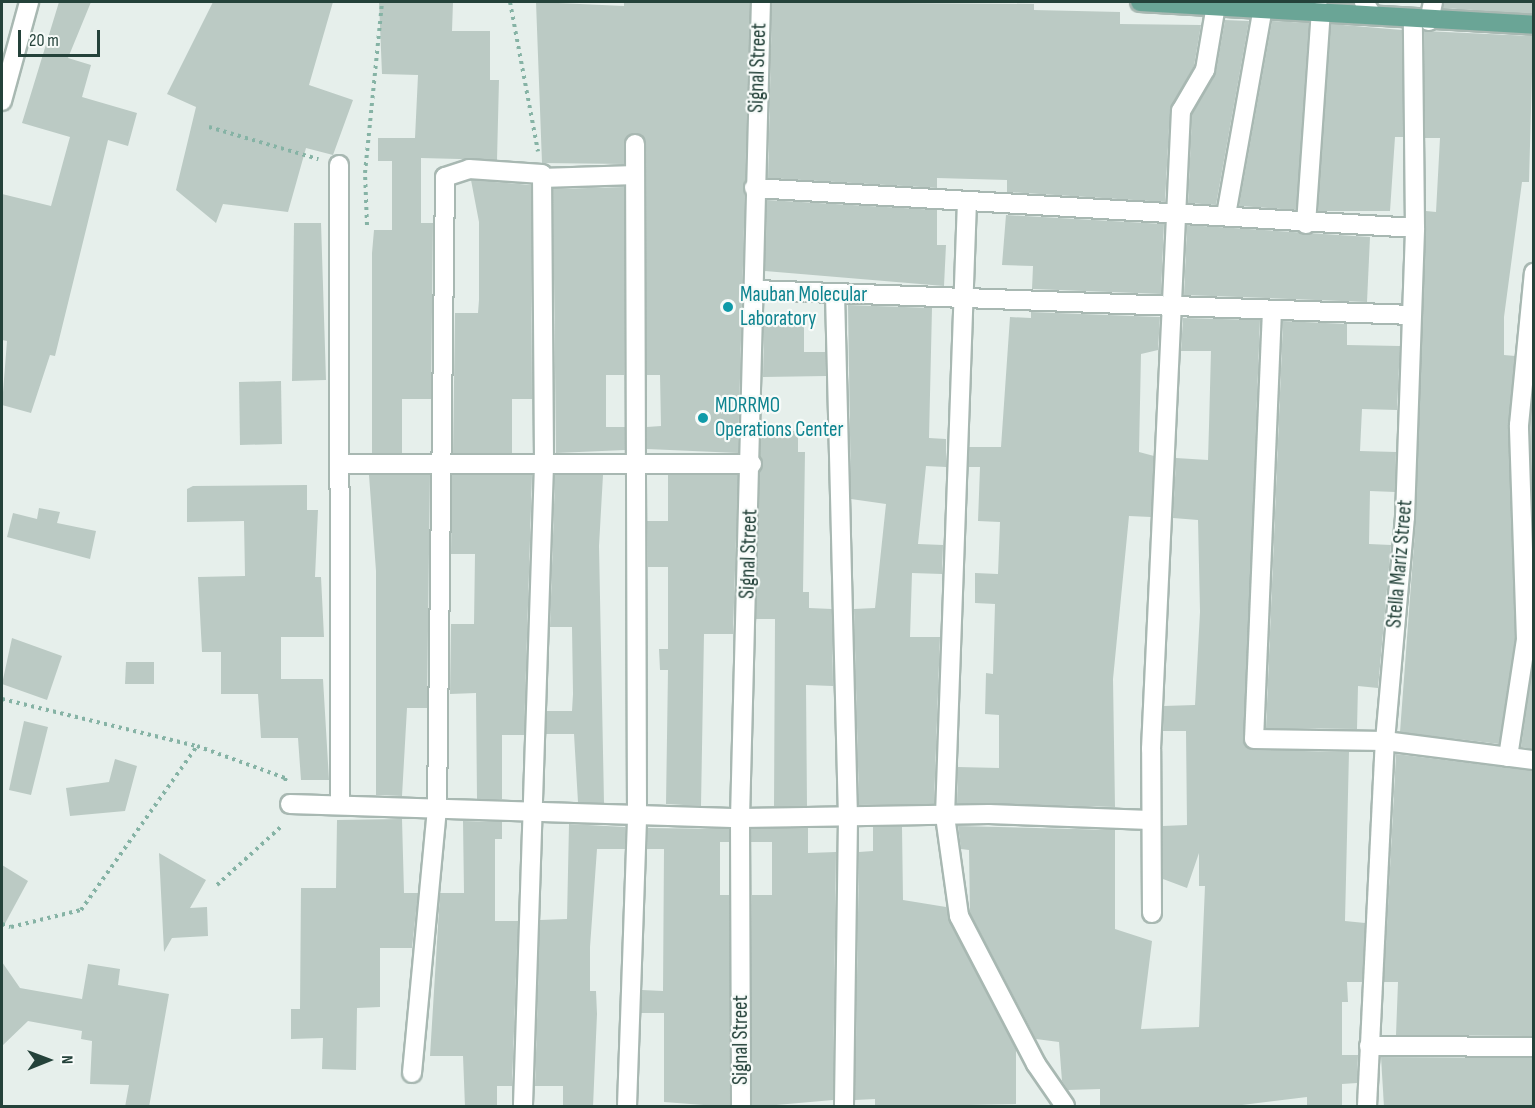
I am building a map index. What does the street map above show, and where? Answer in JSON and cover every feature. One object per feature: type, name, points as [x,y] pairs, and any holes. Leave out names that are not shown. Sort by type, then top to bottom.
[{"type":"main road","points":[[1140,2],[1321,10],[1367,7],[1421,21],[1533,25]]},
{"type":"street","points":[[2,101],[29,2]]},
{"type":"street","name":"Signal Street","points":[[741,1107],[740,818],[752,464],[754,188],[761,2]]},
{"type":"street","name":"Stella Mariz Street","points":[[1367,1107],[1384,741],[1405,518],[1421,21],[1433,2]]},
{"type":"street","points":[[1152,913],[1150,820],[1181,111],[1205,70],[1216,5]]},
{"type":"street","points":[[1226,215],[1263,7]]},
{"type":"street","points":[[1306,224],[1321,10]]},
{"type":"street","points":[[627,1107],[636,813],[635,144]]},
{"type":"street","points":[[339,165],[342,464],[340,805]]},
{"type":"street","points":[[412,1073],[437,807],[439,463],[445,177],[469,169],[542,176],[635,175]]},
{"type":"street","points":[[523,1107],[537,808],[544,465],[542,176]]},
{"type":"street","points":[[754,188],[1178,211],[1306,224],[1415,228]]},
{"type":"street","points":[[967,201],[945,816],[959,916],[1036,1064],[1065,1107]]},
{"type":"street","points":[[1508,756],[1526,640],[1519,425],[1533,273]]},
{"type":"street","points":[[755,290],[965,301],[1173,305],[1412,315]]},
{"type":"street","points":[[835,294],[848,818],[844,1107]]},
{"type":"street","points":[[1272,310],[1254,739],[1384,741],[1533,760]]},
{"type":"street","points":[[342,464],[752,464]]},
{"type":"street","points":[[291,804],[537,808],[740,818],[945,816],[1150,820]]},
{"type":"street","points":[[1369,1046],[1533,1047]]},
{"type":"path","points":[[367,225],[365,173],[382,2]]},
{"type":"path","points":[[510,2],[542,176]]},
{"type":"path","points":[[209,126],[365,173]]},
{"type":"path","points":[[2,699],[197,746],[285,778],[291,804],[285,824],[217,885]]},
{"type":"path","points":[[2,924],[11,927],[81,910],[197,746]]},
{"type":"building","points":[[59,2],[91,2],[68,58],[91,65],[82,97],[137,113],[128,146],[108,140],[55,356],[50,355],[31,413],[2,405],[7,341],[2,340],[2,194],[51,206],[70,137],[22,123]]},
{"type":"building","points":[[213,2],[333,2],[309,85],[353,100],[333,155],[306,148],[288,212],[223,204],[216,223],[176,190],[196,107],[167,94]]},
{"type":"building","points":[[379,2],[453,2],[452,31],[490,31],[490,80],[499,80],[497,160],[421,158],[421,223],[433,223],[431,399],[402,399],[402,453],[372,453],[372,253],[374,230],[392,230],[392,161],[378,161],[378,138],[415,138],[418,75],[382,74]]},
{"type":"building","points":[[536,2],[624,6],[624,2],[750,2],[738,453],[647,449],[647,427],[661,426],[660,375],[647,375],[646,143],[640,134],[629,135],[624,164],[542,163]]},
{"type":"building","points":[[772,2],[1034,4],[1034,10],[1120,12],[1120,24],[1201,25],[1194,66],[1170,110],[1165,202],[1007,192],[1007,180],[937,178],[937,188],[768,178]]},
{"type":"building","points":[[1444,2],[1533,2],[1533,14],[1443,8]]},
{"type":"building","points":[[1225,20],[1249,21],[1216,205],[1188,203],[1192,114],[1216,72]]},
{"type":"building","points":[[1272,21],[1309,23],[1296,210],[1239,206]]},
{"type":"building","points":[[1331,24],[1402,30],[1403,137],[1395,137],[1390,211],[1318,211]]},
{"type":"building","points":[[1424,31],[1533,36],[1529,182],[1522,182],[1504,317],[1504,355],[1515,356],[1508,425],[1515,639],[1499,744],[1400,732],[1416,517],[1426,211],[1436,212],[1440,138],[1425,138]]},
{"type":"building","points":[[471,180],[531,185],[532,399],[512,399],[512,453],[453,453],[455,313],[478,313],[479,300],[479,222]]},
{"type":"building","points":[[624,187],[624,375],[606,375],[606,427],[625,427],[625,450],[556,453],[553,189]]},
{"type":"building","points":[[767,200],[937,210],[937,245],[946,245],[944,286],[765,271]]},
{"type":"building","points":[[1006,215],[1164,224],[1161,294],[1032,289],[1033,266],[1002,265]]},
{"type":"building","points":[[294,223],[321,223],[326,380],[292,381]]},
{"type":"building","points":[[1187,225],[1370,237],[1367,302],[1184,295]]},
{"type":"building","points":[[848,305],[932,308],[929,438],[946,439],[946,467],[926,466],[918,544],[943,545],[942,574],[912,573],[910,637],[940,637],[934,804],[859,805],[854,609],[875,608],[886,504],[851,499]]},
{"type":"building","points":[[1031,312],[1160,317],[1158,350],[1141,354],[1139,452],[1154,456],[1151,517],[1129,516],[1113,679],[1115,807],[957,803],[958,767],[999,768],[999,715],[985,714],[986,673],[993,674],[995,604],[975,603],[975,573],[998,574],[1000,522],[978,521],[980,467],[969,467],[969,447],[1001,447],[1010,317],[1031,318]]},
{"type":"building","points":[[1183,318],[1260,320],[1244,744],[1254,750],[1349,752],[1345,921],[1365,923],[1362,982],[1347,982],[1348,1002],[1342,1002],[1342,1055],[1358,1055],[1357,1083],[1342,1084],[1342,1107],[1307,1107],[1307,1097],[1226,1107],[1100,1107],[1100,1089],[1068,1090],[1062,1081],[1059,1042],[1036,1039],[970,913],[969,850],[961,849],[958,826],[1115,830],[1115,929],[1152,941],[1141,1029],[1199,1027],[1205,886],[1199,886],[1199,853],[1187,888],[1163,879],[1163,826],[1187,825],[1186,731],[1163,731],[1164,706],[1195,705],[1200,612],[1198,520],[1173,518],[1176,458],[1208,460],[1211,351],[1181,351]]},
{"type":"building","points":[[1283,321],[1347,324],[1347,345],[1400,346],[1397,410],[1362,409],[1360,451],[1396,452],[1395,492],[1370,491],[1369,544],[1391,545],[1378,688],[1358,686],[1357,729],[1266,728]]},
{"type":"building","points":[[764,324],[804,324],[804,352],[825,352],[826,376],[763,377]]},
{"type":"building","points":[[281,381],[282,444],[240,445],[239,382]]},
{"type":"building","points":[[1533,393],[1533,525],[1530,425]]},
{"type":"building","points":[[761,431],[798,431],[798,452],[805,452],[803,592],[809,592],[809,608],[832,609],[833,686],[806,685],[807,806],[774,806],[775,619],[756,619]]},
{"type":"building","points":[[369,475],[430,475],[427,708],[407,708],[402,796],[376,795],[376,571]]},
{"type":"building","points":[[452,475],[532,475],[524,735],[502,735],[502,799],[477,799],[476,693],[450,694],[451,624],[474,624],[475,554],[451,554]]},
{"type":"building","points":[[555,475],[603,475],[599,546],[604,803],[578,802],[574,734],[546,734],[547,711],[572,711],[573,694],[572,627],[550,627]]},
{"type":"building","points":[[668,475],[738,475],[733,634],[704,634],[701,806],[666,804],[668,670],[660,670],[659,649],[668,649],[668,567],[648,567],[647,521],[668,521]]},
{"type":"building","points":[[307,485],[307,510],[318,510],[315,577],[321,577],[324,637],[281,637],[281,679],[323,679],[329,780],[301,780],[298,738],[261,738],[258,694],[221,694],[221,652],[202,652],[198,577],[245,576],[244,521],[187,522],[187,489],[193,486]]},
{"type":"building","points":[[39,508],[60,512],[57,523],[96,531],[90,559],[7,537],[13,513],[37,519]]},
{"type":"building","points":[[12,638],[62,656],[47,700],[2,684]]},
{"type":"building","points":[[126,662],[154,662],[154,684],[125,684]]},
{"type":"building","points":[[1533,665],[1533,749],[1521,747]]},
{"type":"building","points":[[24,721],[48,727],[31,795],[9,790]]},
{"type":"building","points":[[1396,754],[1533,771],[1533,1036],[1396,1035],[1398,982],[1384,982]]},
{"type":"building","points":[[115,759],[137,766],[125,811],[70,816],[66,788],[109,782]]},
{"type":"building","points":[[402,819],[404,893],[418,893],[412,948],[380,948],[380,1007],[357,1008],[356,1070],[322,1069],[323,1038],[291,1039],[291,1009],[300,1009],[301,888],[336,888],[337,820]]},
{"type":"building","points":[[463,821],[502,822],[502,839],[495,839],[495,921],[518,921],[512,1086],[497,1086],[497,1107],[465,1107],[463,1056],[430,1056],[440,893],[464,893]]},
{"type":"building","points":[[569,824],[625,827],[625,849],[597,849],[590,947],[590,991],[596,991],[597,1014],[593,1107],[563,1107],[563,1086],[535,1086],[540,920],[567,919]]},
{"type":"building","points":[[873,827],[902,827],[903,900],[946,907],[1016,1050],[1016,1104],[875,1107],[875,1099],[855,1100],[859,852],[873,851]]},
{"type":"building","points":[[648,828],[729,829],[729,842],[720,842],[720,895],[729,895],[730,1107],[664,1102],[664,1013],[641,1013],[642,990],[663,991],[664,849],[647,849]]},
{"type":"building","points":[[808,828],[808,853],[836,852],[833,1100],[752,1107],[752,895],[772,895],[772,842],[751,842],[751,829]]},
{"type":"building","points":[[159,853],[206,880],[190,908],[207,907],[208,936],[172,938],[164,952]]},
{"type":"building","points":[[2,865],[28,881],[2,929]]},
{"type":"building","points":[[2,962],[20,988],[82,999],[88,964],[120,969],[118,985],[169,994],[149,1107],[125,1107],[129,1085],[90,1084],[92,1041],[81,1039],[82,1031],[28,1021],[2,1046]]},
{"type":"building","points":[[1381,1057],[1533,1058],[1533,1107],[1384,1107]]},
{"type":"place","name":"Mauban Molecular Laboratory","points":[[728,307]]},
{"type":"place","name":"MDRRMO Operations Center","points":[[703,418]]}]
